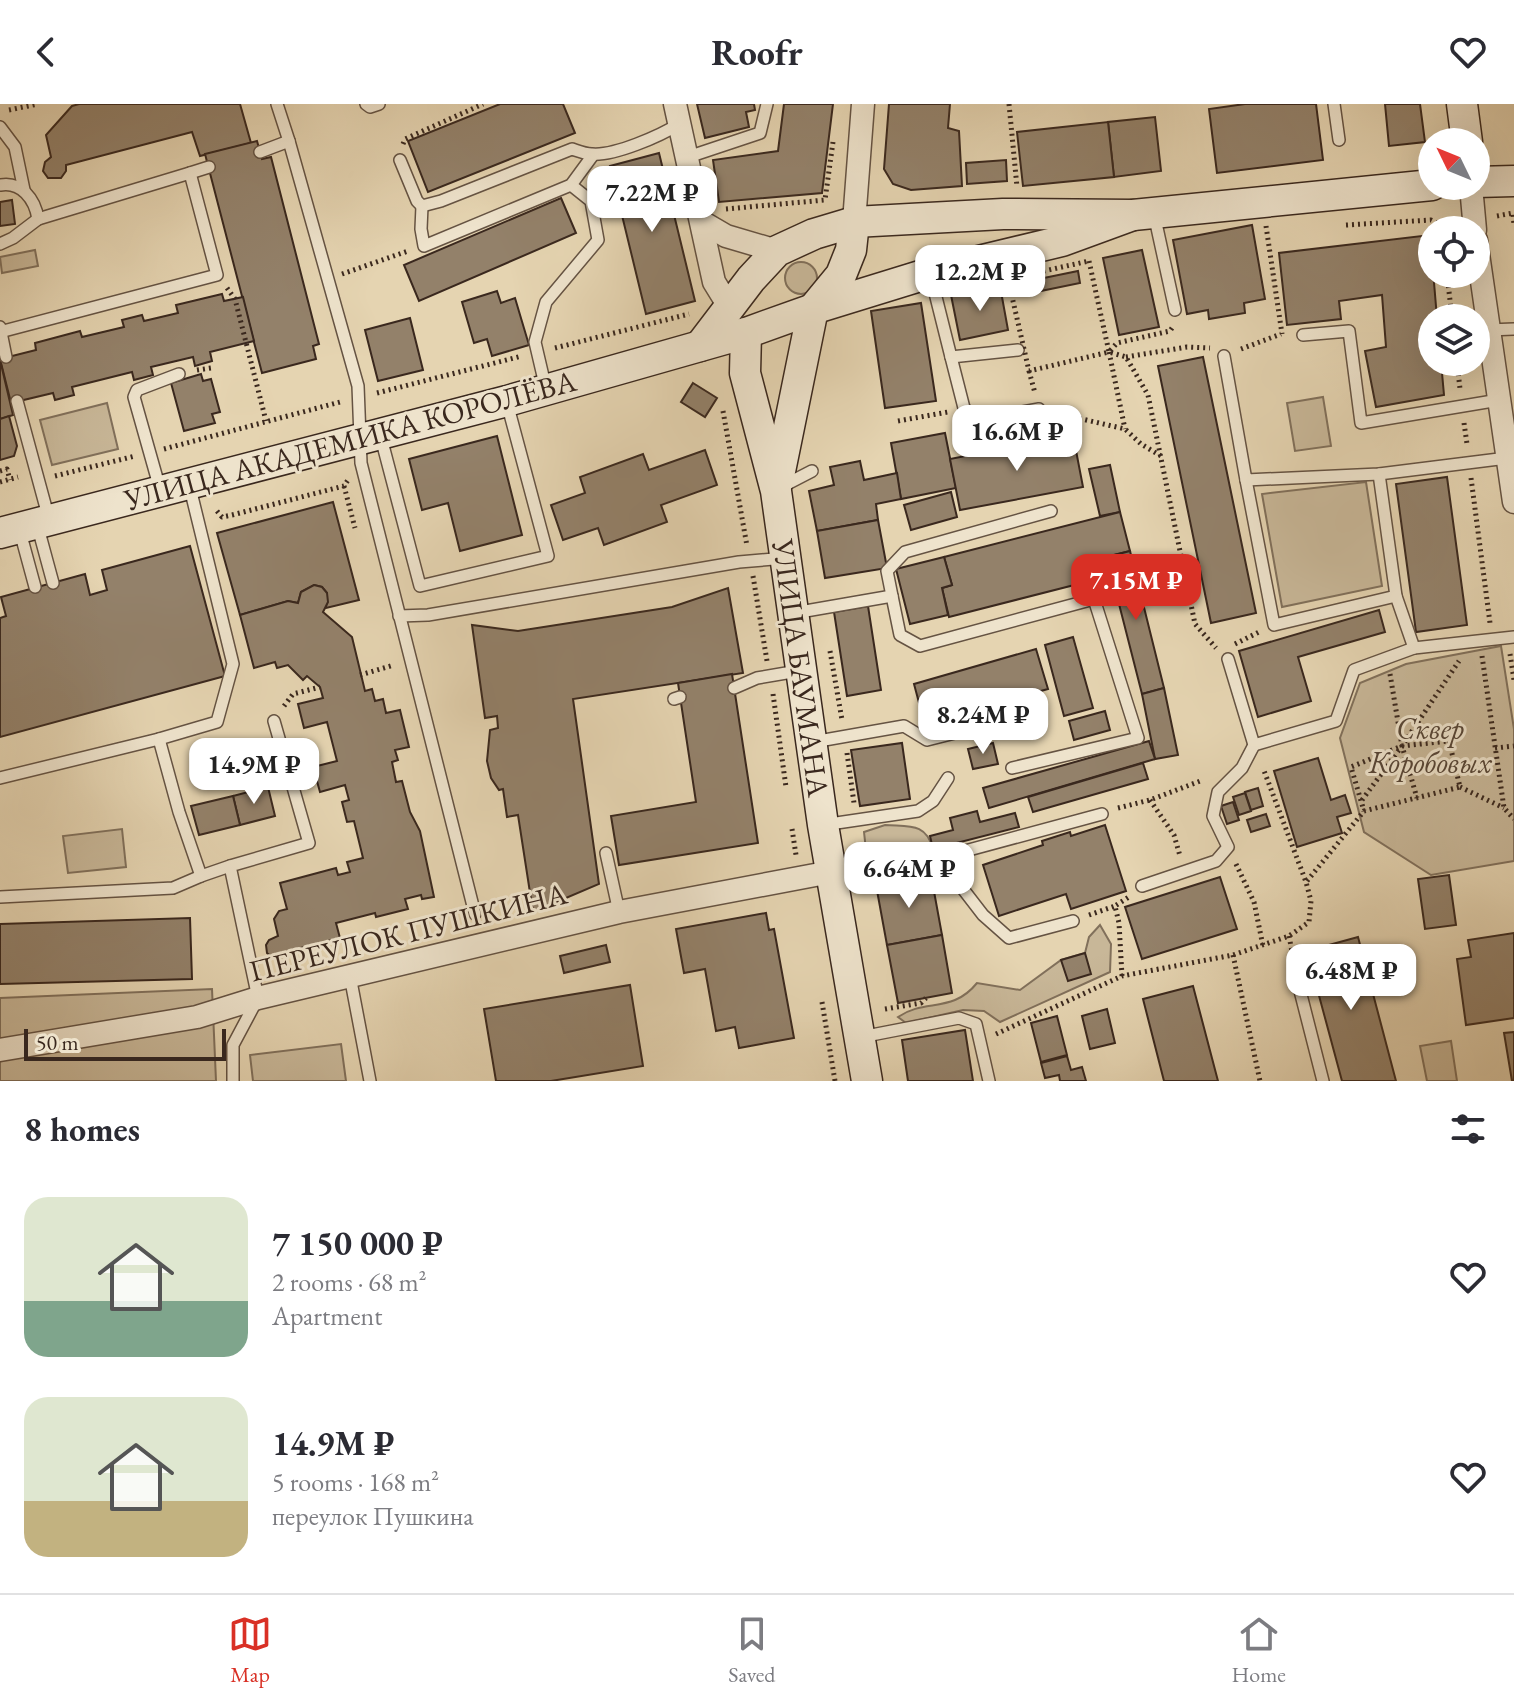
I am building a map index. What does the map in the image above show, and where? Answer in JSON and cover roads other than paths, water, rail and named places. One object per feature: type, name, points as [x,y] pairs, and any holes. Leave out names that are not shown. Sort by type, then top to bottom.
[{"type":"street","points":[[813,309],[841,275],[851,250],[863,104]]},
{"type":"street","points":[[1462,104],[1465,128]]},
{"type":"street","name":"УЛИЦА БАУМАНА","points":[[678,114],[688,157],[710,216],[714,282],[738,321],[745,373],[776,491],[823,825],[867,1081]]},
{"type":"street","points":[[1490,182],[1514,181]]},
{"type":"street","points":[[738,321],[751,279],[777,251],[814,234],[854,222],[1003,214],[1143,214],[1418,186]]},
{"type":"street","name":"УЛИЦА АКАДЕМИКА КОРОЛЁВА","points":[[26,526],[181,495],[367,446],[546,389],[700,346],[738,321],[813,309],[933,272],[1062,241],[1143,214]]},
{"type":"street","points":[[710,216],[726,236],[777,251]]},
{"type":"street","points":[[814,234],[831,244],[841,256],[841,275]]},
{"type":"street","name":"УЛИЦА БАУМАНА","points":[[776,491],[813,309]]},
{"type":"street","points":[[1490,343],[1514,502]]},
{"type":"street","name":"ПЕРЕУЛОК ПУШКИНА","points":[[0,1050],[197,1017],[258,998],[619,912],[831,872]]},
{"type":"lane","points":[[366,104],[370,107],[379,104]]},
{"type":"lane","points":[[688,157],[760,133],[767,104]]},
{"type":"lane","points":[[1334,104],[1339,140]]},
{"type":"lane","points":[[281,105],[359,397],[399,616],[475,914]]},
{"type":"lane","points":[[422,206],[572,149],[593,155],[628,147],[664,133],[678,114]]},
{"type":"lane","points":[[0,127],[15,147],[24,190],[36,208],[38,219]]},
{"type":"lane","points":[[260,152],[289,141]]},
{"type":"lane","points":[[400,160],[422,206],[424,246],[571,185],[593,155]]},
{"type":"lane","points":[[0,244],[38,219],[209,167]]},
{"type":"lane","points":[[6,357],[0,330],[217,275],[190,173]]},
{"type":"lane","points":[[0,185],[7,184],[24,190]]},
{"type":"lane","points":[[546,389],[535,342],[546,302],[598,240],[591,201],[571,185]]},
{"type":"lane","points":[[1143,214],[1175,310]]},
{"type":"lane","points":[[933,272],[935,293],[964,408],[976,420],[1039,409]]},
{"type":"lane","points":[[1490,330],[1514,329]]},
{"type":"lane","points":[[1303,335],[1349,331],[1361,423],[1499,400]]},
{"type":"lane","points":[[951,357],[1018,350]]},
{"type":"lane","points":[[1224,356],[1274,625],[1396,596]]},
{"type":"lane","points":[[0,778],[217,722],[233,664],[181,495],[148,453],[134,397],[137,390],[179,374]]},
{"type":"lane","points":[[17,401],[36,473],[26,526],[35,587]]},
{"type":"lane","points":[[367,446],[420,586],[548,556],[507,401]]},
{"type":"lane","points":[[1246,480],[1379,474],[1507,458]]},
{"type":"lane","points":[[776,491],[812,471]]},
{"type":"lane","points":[[1379,474],[1396,596],[1414,648]]},
{"type":"lane","points":[[1012,768],[1138,738],[1094,599],[920,646],[900,635],[887,571],[905,552],[1051,511]]},
{"type":"lane","points":[[26,526],[53,583]]},
{"type":"lane","points":[[399,616],[428,615],[787,557]]},
{"type":"lane","points":[[794,613],[892,596]]},
{"type":"lane","points":[[1254,745],[1336,721],[1354,670],[1414,648],[1514,637]]},
{"type":"lane","points":[[1142,886],[1216,861],[1228,847],[1213,816],[1218,792],[1242,768],[1254,745],[1228,659]]},
{"type":"lane","points":[[734,688],[757,678],[802,671]]},
{"type":"lane","points":[[813,742],[904,726],[927,740],[1038,712]]},
{"type":"lane","points":[[0,897],[173,888],[230,866],[309,843],[274,721]]},
{"type":"lane","points":[[159,739],[201,876]]},
{"type":"lane","points":[[823,825],[918,811],[933,801],[948,778]]},
{"type":"lane","points":[[831,872],[939,858],[1102,814]]},
{"type":"lane","points":[[606,853],[619,912]]},
{"type":"lane","points":[[939,858],[983,915],[1009,938],[1073,921]]},
{"type":"lane","points":[[230,866],[258,998],[233,1045],[233,1081]]},
{"type":"lane","points":[[350,976],[370,1081]]},
{"type":"lane","points":[[1297,979],[1323,1081]]},
{"type":"lane","points":[[860,1037],[959,1018],[976,1024],[989,1081]]},
{"type":"park label","name":"Сквер Коробовых","points":[[1430,745]]}]
